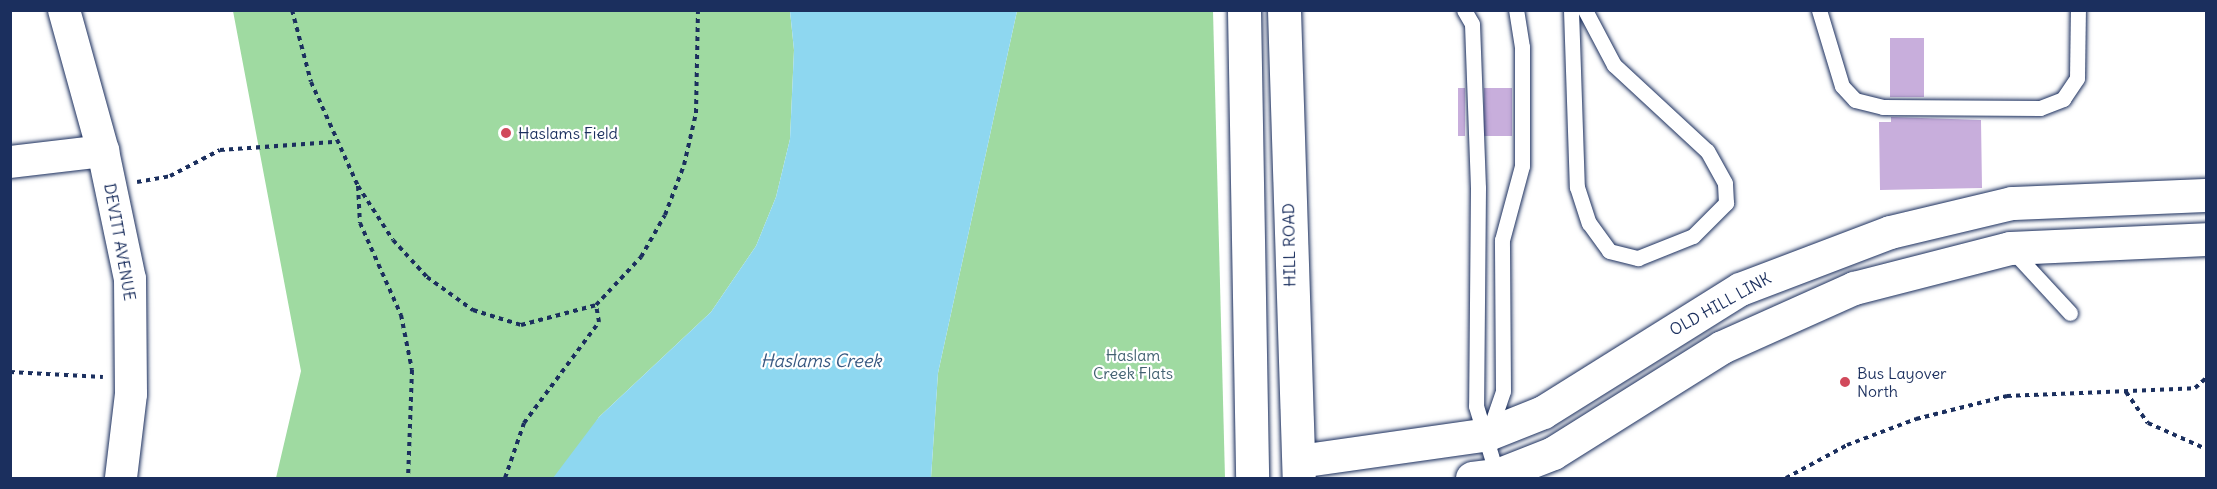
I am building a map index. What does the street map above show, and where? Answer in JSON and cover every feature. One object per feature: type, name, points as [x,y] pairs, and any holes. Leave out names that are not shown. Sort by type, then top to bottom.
[{"type":"street","name":"DEVITT AVENUE","points":[[64,10],[105,156],[130,279],[131,379],[121,478]]},
{"type":"street","points":[[1244,10],[1252,471]]},
{"type":"street","name":"HILL ROAD","points":[[1284,10],[1299,470]]},
{"type":"street","points":[[10,162],[105,156]]},
{"type":"street","name":"OLD HILL LINK","points":[[1252,471],[1299,470],[1488,434],[1543,412],[1688,319],[1806,259],[1934,220],[2012,204],[2206,195]]},
{"type":"street","points":[[1486,477],[1553,453],[1722,347],[1784,317],[1932,264],[2010,248],[2206,239]]},
{"type":"lane","points":[[1464,10],[1472,24],[1476,406],[1488,434]]},
{"type":"lane","points":[[1472,24],[1480,10]]},
{"type":"lane","points":[[1486,477],[1488,434],[1503,391],[1502,240],[1522,166],[1522,47],[1516,10]]},
{"type":"lane","points":[[1571,10],[1577,187],[1589,223],[1609,251],[1638,258],[1693,236],[1726,203],[1725,183],[1707,151],[1614,65],[1585,10]]},
{"type":"lane","points":[[1819,10],[1842,86],[1855,100],[1883,107],[2040,108],[2063,99],[2077,78],[2078,10]]},
{"type":"lane","points":[[1476,239],[1502,240]]},
{"type":"lane","points":[[2010,248],[2070,313]]},
{"type":"lane","points":[[1475,302],[1503,303]]},
{"type":"path","points":[[292,10],[333,142],[393,240],[427,278],[473,310],[521,325],[596,305],[640,257],[665,215],[684,165],[696,113],[698,10]]},
{"type":"path","points":[[105,156],[138,182],[170,176],[220,150],[333,142]]},
{"type":"path","points":[[358,186],[360,223],[401,315],[412,370],[408,478]]},
{"type":"path","points":[[505,478],[524,423],[599,322],[596,305]]},
{"type":"path","points":[[10,372],[131,379]]},
{"type":"path","points":[[1786,478],[1847,445],[1916,419],[2007,396],[2195,388],[2206,378]]},
{"type":"path","points":[[2126,391],[2148,423],[2206,449]]},
{"type":"green space","points":[[233,11],[790,11],[794,50],[790,139],[776,197],[756,246],[711,312],[599,417],[562,478],[276,478],[301,371]]},
{"type":"green space","name":"Haslam Creek Flats","points":[[1017,11],[1213,11],[1225,478],[931,478],[938,373]]},
{"type":"water","name":"Haslams Creek","points":[[790,11],[1017,11],[938,373],[931,478],[553,478],[599,417],[711,312],[756,246],[776,197],[790,139],[794,50]]},
{"type":"building","points":[[1890,38],[1924,38],[1924,97],[1890,97]]},
{"type":"building","points":[[1458,88],[1465,88],[1465,136],[1458,136]]},
{"type":"building","points":[[1484,88],[1512,88],[1512,136],[1484,136]]},
{"type":"building","points":[[1891,117],[1981,120],[1982,188],[1880,190],[1879,122],[1891,122]]},
{"type":"place","name":"Haslams Field","points":[[506,133]]},
{"type":"place","name":"Bus Layover North","points":[[1845,382]]}]
